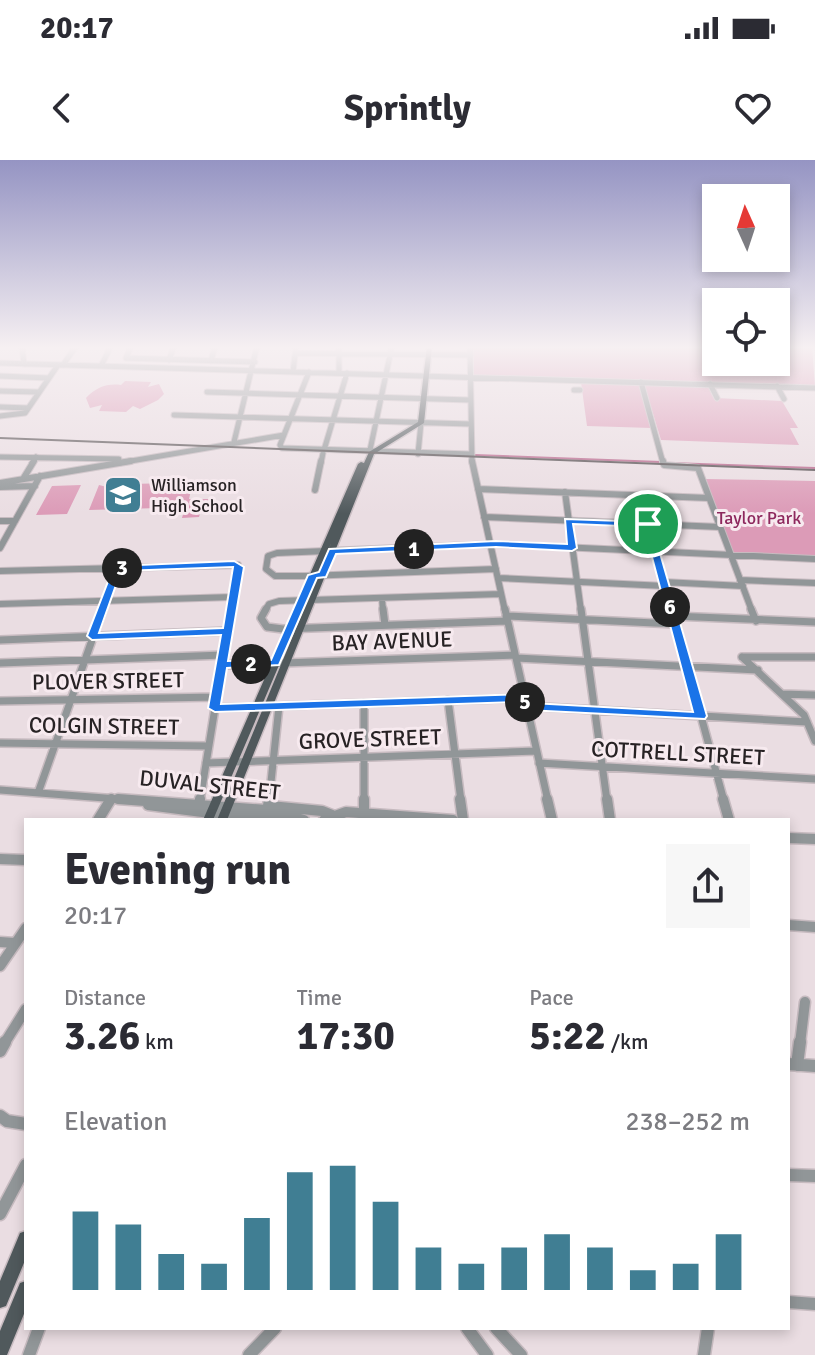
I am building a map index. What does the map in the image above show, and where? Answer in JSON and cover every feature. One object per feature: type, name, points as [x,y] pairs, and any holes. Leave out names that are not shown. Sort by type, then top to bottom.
[{"type":"main road","points":[[211,813],[233,762],[274,706],[287,663],[313,600],[327,551],[370,451],[417,428],[422,402]]},
{"type":"main road","points":[[224,814],[245,761],[257,706],[302,600],[318,575]]},
{"type":"main road","points":[[0,1300],[24,1244]]},
{"type":"main road","points":[[0,1352],[20,1316]]},
{"type":"street","points":[[0,416],[26,410],[31,402]]},
{"type":"street","points":[[234,442],[243,402]]},
{"type":"street","points":[[297,402],[280,447],[324,452],[470,454]]},
{"type":"street","points":[[315,490],[338,402]]},
{"type":"street","points":[[370,451],[380,402]]},
{"type":"street","points":[[470,402],[470,454],[552,818]]},
{"type":"street","points":[[646,402],[664,465],[695,466],[702,478],[756,621]]},
{"type":"street","points":[[0,407],[26,410]]},
{"type":"street","points":[[174,415],[376,422],[417,428],[470,424]]},
{"type":"street","points":[[417,428],[418,454]]},
{"type":"street","points":[[0,485],[284,435]]},
{"type":"street","points":[[0,457],[128,461]]},
{"type":"street","points":[[23,479],[36,457]]},
{"type":"street","points":[[0,548],[40,476]]},
{"type":"street","points":[[0,485],[35,486]]},
{"type":"street","points":[[478,491],[709,498]]},
{"type":"street","points":[[565,492],[610,818]]},
{"type":"street","points":[[641,496],[728,818]]},
{"type":"street","points":[[484,517],[720,527]]},
{"type":"street","points":[[0,521],[15,521]]},
{"type":"street","points":[[496,569],[275,576],[266,572],[268,556],[277,553],[490,545],[815,559]]},
{"type":"street","points":[[0,571],[238,565],[199,804]]},
{"type":"street","points":[[38,793],[117,568]]},
{"type":"street","points":[[498,578],[664,584],[815,583]]},
{"type":"street","points":[[501,594],[279,601],[266,608],[261,618],[267,627],[290,629],[507,618],[815,622]]},
{"type":"street","points":[[0,604],[233,597]]},
{"type":"street","points":[[382,598],[385,625]]},
{"type":"street","points":[[0,640],[228,631]]},
{"type":"street","points":[[0,663],[224,655]]},
{"type":"street","name":"BAY AVENUE","points":[[222,665],[515,657],[758,670]]},
{"type":"street","points":[[814,736],[807,722],[782,694],[742,657],[815,657]]},
{"type":"street","points":[[782,694],[815,695]]},
{"type":"street","name":"PLOVER STREET","points":[[0,701],[216,697]]},
{"type":"street","points":[[448,700],[463,818]]},
{"type":"street","points":[[215,708],[448,700],[525,702],[595,710],[807,722]]},
{"type":"street","points":[[364,703],[364,813]]},
{"type":"street","points":[[268,806],[274,706]]},
{"type":"street","name":"COLGIN STREET","points":[[0,743],[208,746]]},
{"type":"street","name":"GROVE STREET","points":[[206,763],[536,751]]},
{"type":"street","name":"COTTRELL STREET","points":[[539,763],[815,779]]},
{"type":"street","name":"DUVAL STREET","points":[[0,790],[199,804],[211,813]]},
{"type":"street","points":[[99,818],[112,798]]},
{"type":"street","name":"DUVAL STREET","points":[[112,798],[251,818]]},
{"type":"street","points":[[248,808],[252,805],[322,811],[328,817],[364,813],[428,818]]},
{"type":"street","name":"DUVAL STREET","points":[[224,814],[248,808],[295,818]]},
{"type":"street","points":[[790,838],[815,839]]},
{"type":"street","points":[[0,859],[24,860]]},
{"type":"street","points":[[790,925],[815,927]]},
{"type":"street","points":[[0,966],[24,931]]},
{"type":"street","points":[[0,942],[15,943]]},
{"type":"street","points":[[805,1002],[793,1064],[815,1066]]},
{"type":"street","points":[[0,1051],[24,1012]]},
{"type":"street","points":[[0,1116],[7,1121],[24,1124]]},
{"type":"street","points":[[0,1214],[24,1169]]},
{"type":"street","points":[[790,1175],[815,1176]]},
{"type":"street","points":[[790,1302],[815,1304]]},
{"type":"street","points":[[29,1355],[38,1330]]},
{"type":"street","points":[[249,1355],[273,1330]]},
{"type":"street","points":[[468,1330],[487,1355]]},
{"type":"street","points":[[498,1330],[521,1355]]},
{"type":"street","points":[[704,1355],[708,1330]]},
{"type":"green space","points":[[88,402],[154,402],[140,409],[133,406],[126,412],[99,411],[102,405],[90,408]]},
{"type":"green space","points":[[584,402],[645,402],[652,428],[587,426]]},
{"type":"green space","points":[[649,402],[782,402],[798,428],[790,428],[799,445],[661,440]]},
{"type":"green space","name":"Taylor Park","points":[[704,479],[815,481],[815,558],[731,555]]},
{"type":"green space","points":[[177,483],[168,488],[183,490],[192,486],[189,499],[210,499],[208,506],[202,507],[199,517],[182,518],[185,507],[175,507],[176,502],[161,503],[159,508],[89,510],[99,485],[111,488],[105,499],[118,499],[126,484]]},
{"type":"green space","points":[[81,485],[67,514],[36,515],[52,486]]},
{"type":"waterway","points":[[475,455],[661,462]]},
{"type":"waterway","points":[[671,463],[815,468]]},
{"type":"railway","points":[[0,438],[815,470]]},
{"type":"place","name":"Williamson High School","points":[[123,495]]},
{"type":"route","points":[[648,524],[568,521],[572,548],[496,544],[482,547],[332,551],[322,574],[313,575],[275,663],[222,665],[224,655],[233,597],[239,567],[234,564],[117,568],[92,636],[228,631],[215,708],[524,698],[526,706],[701,716],[648,524]]}]
